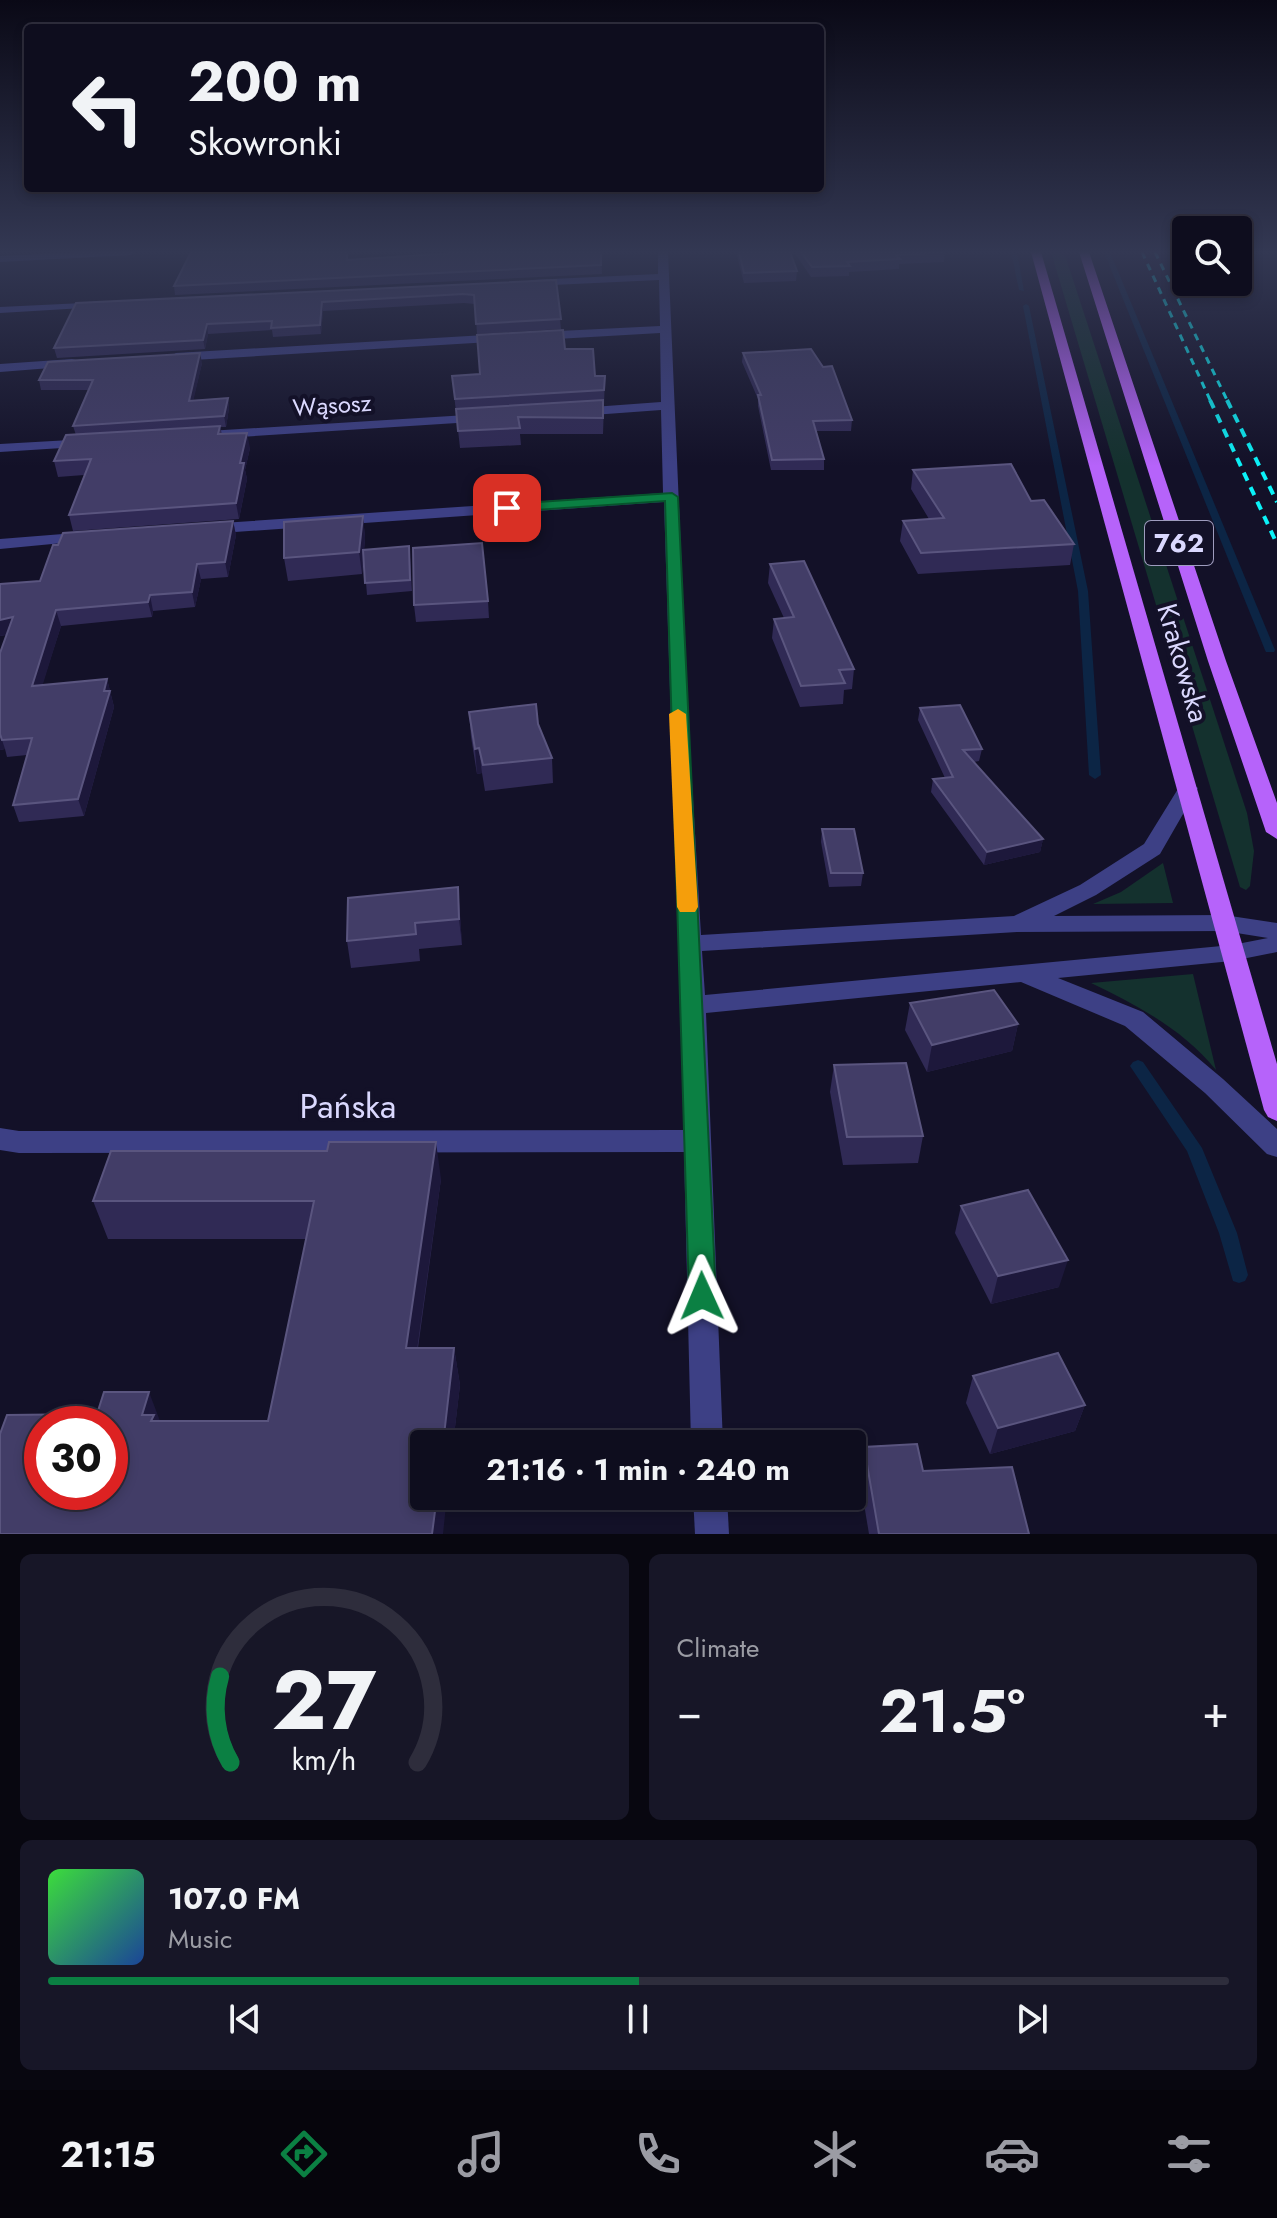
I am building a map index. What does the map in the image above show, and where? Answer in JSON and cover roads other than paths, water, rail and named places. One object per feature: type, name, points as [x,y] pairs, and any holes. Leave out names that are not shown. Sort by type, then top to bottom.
[{"type":"main road","name":"Krakowska","points":[[1056,324],[1277,1110]]},
{"type":"main road","name":"Krakowska","points":[[1107,324],[1217,661],[1277,832]]},
{"type":"street","points":[[665,324],[678,714],[693,1005],[706,1430]]},
{"type":"street","points":[[158,358],[665,329]]},
{"type":"street","points":[[0,368],[79,363]]},
{"type":"street","points":[[571,412],[667,406]]},
{"type":"street","name":"Wąsosz","points":[[190,436],[491,417]]},
{"type":"street","points":[[0,448],[111,441]]},
{"type":"street","points":[[190,530],[672,497]]},
{"type":"street","points":[[0,544],[111,536]]},
{"type":"street","points":[[1017,924],[1088,890],[1152,849],[1188,788]]},
{"type":"street","points":[[689,944],[1017,924],[1224,923],[1277,931]]},
{"type":"street","points":[[693,1005],[1232,953],[1277,944]]},
{"type":"street","points":[[1023,974],[1134,1019],[1214,1086],[1277,1146]]},
{"type":"street","name":"Pańska","points":[[0,1139],[19,1142],[696,1141]]},
{"type":"street","points":[[711,1510],[712,1534]]},
{"type":"waterway","points":[[1030,324],[1083,591],[1095,775]]},
{"type":"waterway","points":[[1136,324],[1270,650]]},
{"type":"waterway","points":[[1138,1066],[1194,1148],[1228,1233],[1239,1275]]},
{"type":"railway","points":[[1175,324],[1211,402]]},
{"type":"railway","points":[[1190,324],[1228,402]]},
{"type":"railway","points":[[1210,400],[1277,544]]},
{"type":"railway","points":[[1227,400],[1277,502]]}]
